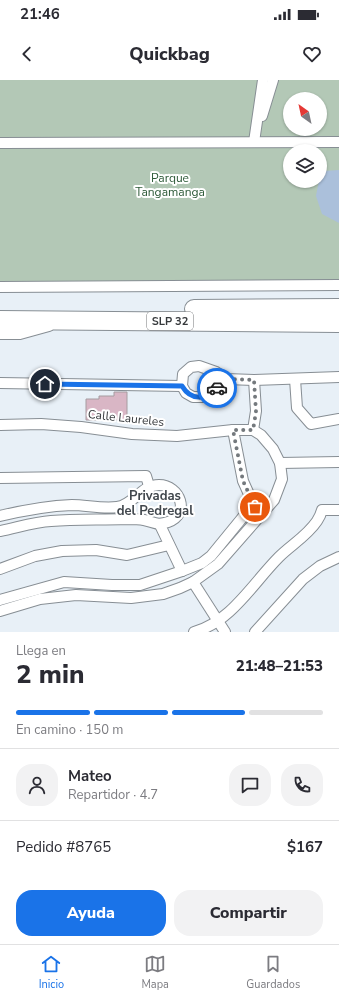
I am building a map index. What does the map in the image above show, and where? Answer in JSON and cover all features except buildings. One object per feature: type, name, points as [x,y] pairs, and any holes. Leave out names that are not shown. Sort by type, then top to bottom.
[{"type":"highway","name":"SLP 32","points":[[0,311],[339,308]]},
{"type":"highway","name":"SLP 32","points":[[0,320],[339,323]]},
{"type":"street","points":[[254,142],[263,80]]},
{"type":"street","points":[[256,126],[262,117],[273,80]]},
{"type":"street","points":[[0,143],[339,142]]},
{"type":"street","points":[[0,286],[339,285]]},
{"type":"street","points":[[0,334],[20,334],[70,320]]},
{"type":"street","points":[[226,379],[214,392],[203,396],[193,397],[186,393],[182,386],[183,374],[191,367],[199,366],[216,372],[226,379],[254,380],[339,377]]},
{"type":"street","points":[[295,379],[297,408],[311,424],[339,419]]},
{"type":"street","points":[[0,611],[40,598],[76,595],[131,598],[163,594],[193,582],[218,564],[274,500],[282,479],[280,463],[273,449],[261,435],[253,430],[256,412],[254,380]]},
{"type":"street","points":[[0,383],[182,386]]},
{"type":"street","name":"Calle Laureles","points":[[0,425],[41,424],[81,427],[132,434],[177,436],[233,430],[253,430]]},
{"type":"street","points":[[233,430],[243,481],[259,517]]},
{"type":"street","points":[[280,463],[339,462]]},
{"type":"street","points":[[0,478],[146,476],[149,486]]},
{"type":"street","points":[[0,516],[36,507],[72,505],[118,507],[130,502],[149,486],[160,485],[169,487],[176,493],[180,500],[181,512],[175,520],[160,525],[144,520],[129,519],[49,521],[0,531]]},
{"type":"street","points":[[0,600],[64,582],[140,585],[182,571],[202,563],[211,556],[247,512],[255,507]]},
{"type":"street","points":[[194,632],[205,629],[218,621],[238,604],[284,553],[318,521],[322,510],[339,510]]},
{"type":"street","points":[[160,525],[182,571]]},
{"type":"street","points":[[0,569],[35,556],[62,551],[96,550],[128,555],[169,545]]},
{"type":"street","points":[[211,556],[218,564]]},
{"type":"street","points":[[255,632],[303,579],[320,566],[339,557]]},
{"type":"street","points":[[157,579],[163,594]]},
{"type":"street","points":[[193,582],[225,632]]},
{"type":"street","points":[[76,583],[76,595]]},
{"type":"street","points":[[112,585],[114,597]]},
{"type":"street","points":[[40,588],[40,598]]},
{"type":"green space","name":"Parque Tangamanga","points":[[0,80],[339,80],[339,289],[0,290]]},
{"type":"water","points":[[339,170],[339,223],[322,214],[316,196],[318,188],[327,188],[327,171]]},
{"type":"way so far","points":[[217,388],[226,379],[254,380],[256,412],[253,430],[233,430],[243,481],[255,507]]},
{"type":"district","name":"Privadas del Pedregal","points":[[155,504]]},
{"type":"route","points":[[45,384],[182,386],[186,393],[193,397],[203,396],[214,392],[217,388]]}]
